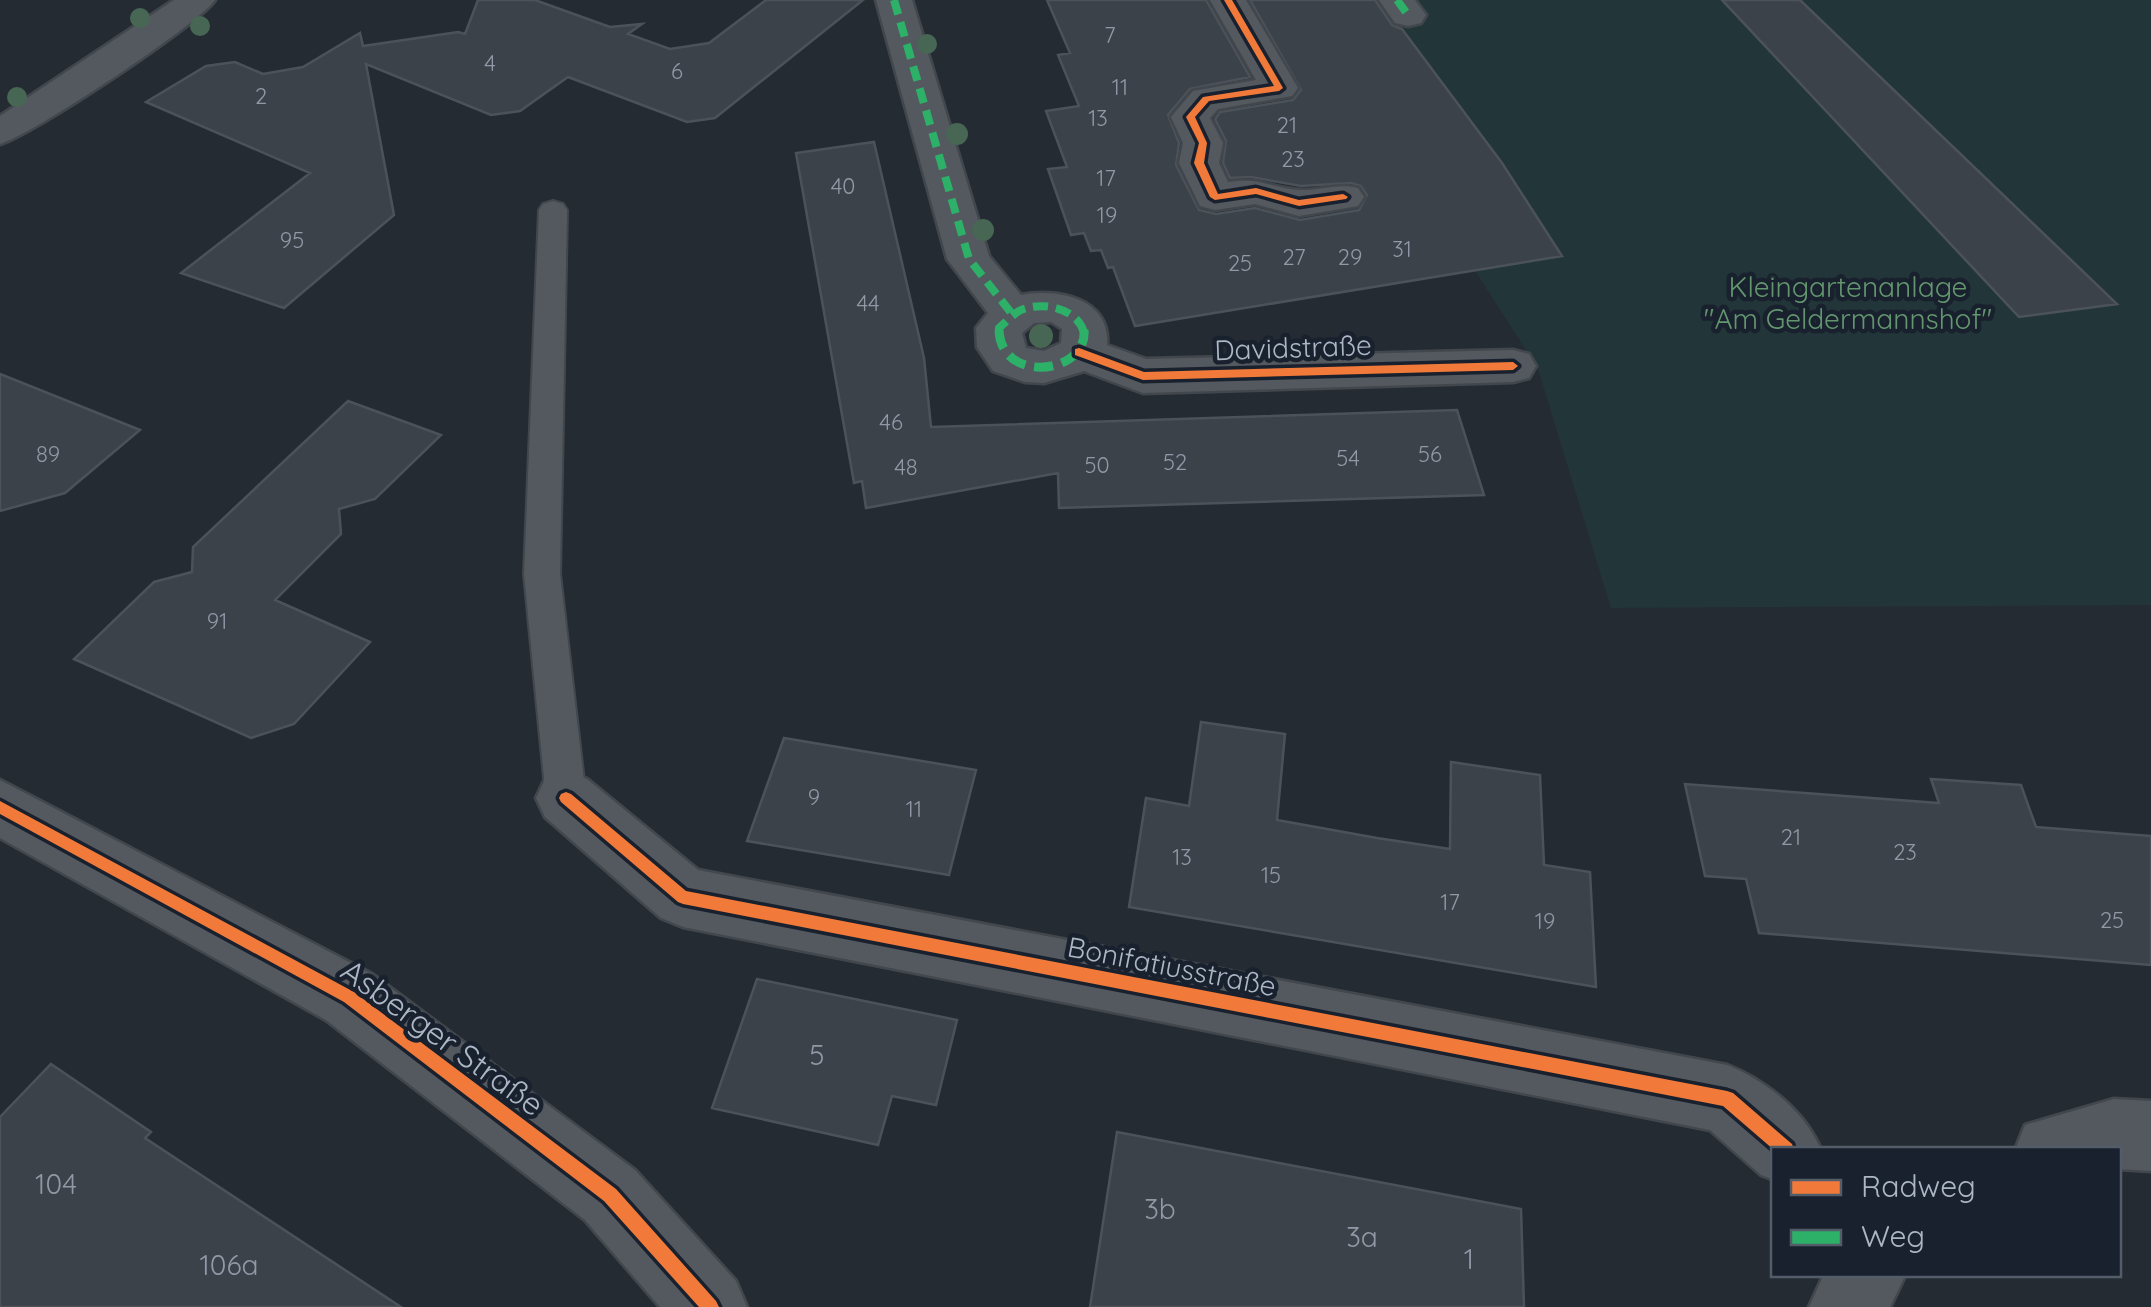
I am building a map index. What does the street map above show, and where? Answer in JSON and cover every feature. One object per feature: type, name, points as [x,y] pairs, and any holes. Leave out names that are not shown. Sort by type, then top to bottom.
[{"type":"street","points":[[0,132],[42,108],[197,0]]},
{"type":"street","name":"Davidstraße","points":[[894,0],[969,259],[1012,314],[1043,306],[1074,315],[1086,337],[1079,352],[1144,376],[1513,366]]},
{"type":"street","points":[[1228,0],[1279,88],[1206,99],[1190,117],[1203,143],[1199,163],[1215,197],[1256,192],[1299,203],[1343,196]]},
{"type":"street","name":"Bonifatiusstraße","points":[[566,798],[683,897],[1727,1100],[1782,1147]]},
{"type":"street","name":"Asberger Straße","points":[[0,807],[349,997],[610,1195],[710,1307]]},
{"type":"street","points":[[2062,1147],[2114,1134],[2151,1136]]},
{"type":"street","points":[[1846,1307],[1867,1277]]},
{"type":"lane","points":[[552,210],[542,574],[566,798]]},
{"type":"green space","name":"Kleingartenanlage \"Am Geldermannshof\"","points":[[1302,0],[2151,0],[2151,605],[1611,608],[1538,369]]},
{"type":"building","points":[[478,0],[535,0],[610,27],[642,24],[628,34],[670,49],[709,43],[766,0],[863,0],[715,118],[687,122],[568,77],[520,111],[491,115],[366,64],[394,215],[284,308],[181,273],[310,173],[146,102],[206,66],[235,62],[263,74],[303,67],[360,33],[363,46],[465,34]]},
{"type":"building","points":[[1047,0],[1206,0],[1250,77],[1190,89],[1168,115],[1179,143],[1176,165],[1199,210],[1216,214],[1255,208],[1300,220],[1359,210],[1367,195],[1361,186],[1351,183],[1301,186],[1251,177],[1230,178],[1223,163],[1226,141],[1215,119],[1220,112],[1293,100],[1301,90],[1250,0],[1375,0],[1392,25],[1402,29],[1502,163],[1562,256],[1135,326],[1113,267],[1108,268],[1101,250],[1091,251],[1084,233],[1071,235],[1048,169],[1067,167],[1046,111],[1079,106],[1058,55],[1070,53]]},
{"type":"building","points":[[1722,0],[1800,0],[2117,304],[2019,317]]},
{"type":"building","points":[[874,142],[924,358],[931,427],[1457,410],[1484,495],[1059,508],[1058,473],[866,508],[862,481],[854,483],[796,153]]},
{"type":"building","points":[[0,374],[140,430],[65,493],[0,511]]},
{"type":"building","points":[[348,401],[441,435],[375,499],[339,509],[341,534],[275,600],[370,642],[294,724],[251,738],[74,659],[154,582],[192,572],[193,547]]},
{"type":"building","points":[[1201,722],[1285,734],[1277,820],[1377,838],[1450,849],[1451,762],[1540,775],[1544,865],[1590,872],[1596,987],[1129,907],[1146,798],[1189,806]]},
{"type":"building","points":[[784,738],[976,770],[949,875],[747,841]]},
{"type":"building","points":[[1931,779],[2021,785],[2036,827],[2151,836],[2151,965],[1759,933],[1746,879],[1705,876],[1685,784],[1939,803]]},
{"type":"building","points":[[757,979],[957,1020],[936,1105],[892,1096],[878,1145],[712,1108]]},
{"type":"building","points":[[51,1064],[151,1132],[145,1138],[401,1307],[0,1307],[0,1117]]},
{"type":"building","points":[[1117,1132],[1521,1209],[1524,1307],[1090,1307]]},
{"type":"marked path","points":[[894,0],[969,259],[1012,314]]},
{"type":"marked path","points":[[1397,0],[1408,15]]},
{"type":"marked path","points":[[1043,306],[1077,318],[1084,327],[1085,343],[1077,355],[1044,367],[1025,366],[1009,359],[1000,347],[999,328],[1021,310],[1043,306]]},
{"type":"cycle path","points":[[1228,0],[1279,88],[1206,99],[1190,117],[1203,143],[1199,163],[1215,197],[1256,191],[1299,203],[1343,197]]},
{"type":"cycle path","points":[[1079,352],[1143,376],[1513,366]]},
{"type":"cycle path","points":[[566,798],[683,897],[1727,1099],[1783,1147]]},
{"type":"cycle path","points":[[0,807],[349,997],[610,1195],[710,1307]]}]
